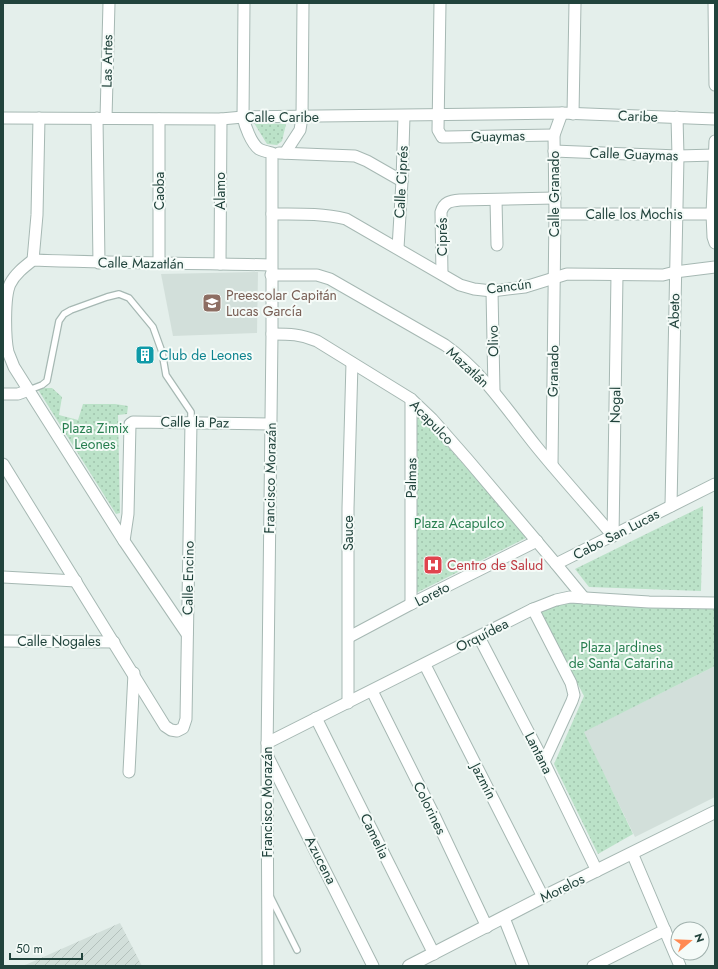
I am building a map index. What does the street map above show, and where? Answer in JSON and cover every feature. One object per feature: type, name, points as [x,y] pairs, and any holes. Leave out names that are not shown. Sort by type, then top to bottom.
[{"type":"street","name":"Las Artes","points":[[99,262],[102,118],[109,3]]},
{"type":"street","points":[[244,3],[243,117],[251,139],[259,149],[272,153],[355,156],[367,161],[402,181]]},
{"type":"street","points":[[285,153],[300,130],[302,117],[303,3]]},
{"type":"street","points":[[438,115],[440,3]]},
{"type":"street","name":"Calle Granado","points":[[554,277],[554,135],[567,114],[575,3]]},
{"type":"street","points":[[714,3],[715,85]]},
{"type":"street","name":"Calle Caribe","points":[[3,118],[159,119],[567,114]]},
{"type":"street","name":"Caribe","points":[[567,114],[715,118]]},
{"type":"street","name":"Guaymas","points":[[438,115],[438,130],[442,137],[554,135]]},
{"type":"street","name":"Calle Ciprés","points":[[398,248],[404,116]]},
{"type":"street","name":"Abeto","points":[[671,506],[678,156],[677,117]]},
{"type":"street","points":[[39,118],[38,215],[33,260],[16,274],[6,295],[6,338],[8,353],[14,367],[124,541],[187,634]]},
{"type":"street","name":"Alamo","points":[[220,264],[221,118]]},
{"type":"street","name":"Caoba","points":[[159,119],[159,262]]},
{"type":"street","points":[[715,141],[712,214],[713,237],[715,243]]},
{"type":"street","name":"Calle Guaymas","points":[[554,151],[714,156]]},
{"type":"street","name":"Francisco Morazán","points":[[268,966],[267,749],[272,334],[272,153]]},
{"type":"street","points":[[497,245],[496,200],[555,198]]},
{"type":"street","name":"Ciprés","points":[[442,274],[441,212],[443,206],[446,203],[460,200],[496,200]]},
{"type":"street","name":"Cancún","points":[[272,214],[314,213],[332,215],[346,219],[460,285],[474,289],[492,291],[525,286],[567,274],[663,275],[715,267]]},
{"type":"street","name":"Calle los Mochis","points":[[555,214],[712,214]]},
{"type":"street","name":"Calle Mazatlán","points":[[33,260],[220,264],[271,270]]},
{"type":"street","name":"Mazatlán","points":[[271,270],[317,274],[330,279],[445,345],[459,355],[494,391],[552,465],[614,536]]},
{"type":"street","name":"Nogal","points":[[614,536],[617,275]]},
{"type":"street","name":"Granado","points":[[552,465],[554,277]]},
{"type":"street","name":"Olivo","points":[[492,291],[494,391]]},
{"type":"street","name":"Acapulco","points":[[272,334],[306,336],[317,341],[411,399],[458,448],[556,564]]},
{"type":"street","name":"Sauce","points":[[348,703],[348,508],[352,363]]},
{"type":"street","points":[[3,394],[18,394],[29,390]]},
{"type":"street","name":"Palmas","points":[[411,399],[411,604]]},
{"type":"street","name":"Calle la Paz","points":[[124,541],[128,514],[130,424],[133,422],[191,422],[270,424]]},
{"type":"street","name":"Calle Encino","points":[[134,673],[165,726],[177,732],[183,728],[186,719],[191,422]]},
{"type":"street","points":[[3,464],[134,673],[129,772]]},
{"type":"street","name":"Cabo San Lucas","points":[[584,598],[556,564],[715,484]]},
{"type":"street","name":"Loreto","points":[[349,637],[537,541]]},
{"type":"street","points":[[3,577],[76,581]]},
{"type":"street","name":"Orquídea","points":[[267,749],[316,718],[425,665],[533,609],[556,600],[570,597],[649,602],[715,603]]},
{"type":"street","points":[[533,609],[571,683],[574,695],[544,762]]},
{"type":"street","name":"Lantana","points":[[479,637],[544,762],[597,871]]},
{"type":"street","name":"Calle Nogales","points":[[3,641],[114,642]]},
{"type":"street","name":"Jazmín","points":[[425,665],[543,897]]},
{"type":"street","name":"Colorines","points":[[372,691],[435,817],[487,927]]},
{"type":"street","name":"Camelia","points":[[316,718],[434,954]]},
{"type":"street","name":"Azucena","points":[[267,749],[374,966]]},
{"type":"street","name":"Morelos","points":[[409,966],[543,897],[714,815]]},
{"type":"street","points":[[632,853],[680,966]]},
{"type":"street","points":[[504,918],[523,966]]},
{"type":"street","points":[[593,966],[665,930]]},
{"type":"lane","points":[[29,390],[42,386],[47,381],[59,320],[64,314],[71,310],[119,294],[129,298],[153,327],[162,352],[166,375],[191,412],[191,422]]},
{"type":"lane","points":[[268,892],[297,950]]},
{"type":"shaded area","name":"Preescolar Capitán Lucas García","points":[[258,272],[257,333],[173,336],[161,274]]},
{"type":"shaded area","points":[[715,666],[715,797],[635,837],[583,732]]},
{"type":"shaded area","points":[[120,923],[142,966],[23,966]]},
{"type":"green space","points":[[254,123],[286,124],[282,141],[277,145],[267,144]]},
{"type":"green space","name":"Plaza Zimix Leones","points":[[37,388],[52,388],[62,397],[59,415],[78,420],[83,404],[115,404],[128,406],[127,414],[118,415],[120,513],[116,514]]},
{"type":"green space","name":"Plaza Acapulco","points":[[417,412],[528,537],[414,594]]},
{"type":"green space","points":[[703,506],[701,591],[589,587],[575,569]]},
{"type":"green space","name":"Plaza Jardines de Santa Catarina","points":[[569,602],[715,609],[715,666],[584,732],[633,834],[598,854],[554,764],[584,696],[540,611]]},
{"type":"place","name":"Preescolar Capitán Lucas García","points":[[212,303]]},
{"type":"place","name":"Club de Leones","points":[[145,355]]},
{"type":"place","name":"Centro de Salud","points":[[433,565]]}]
